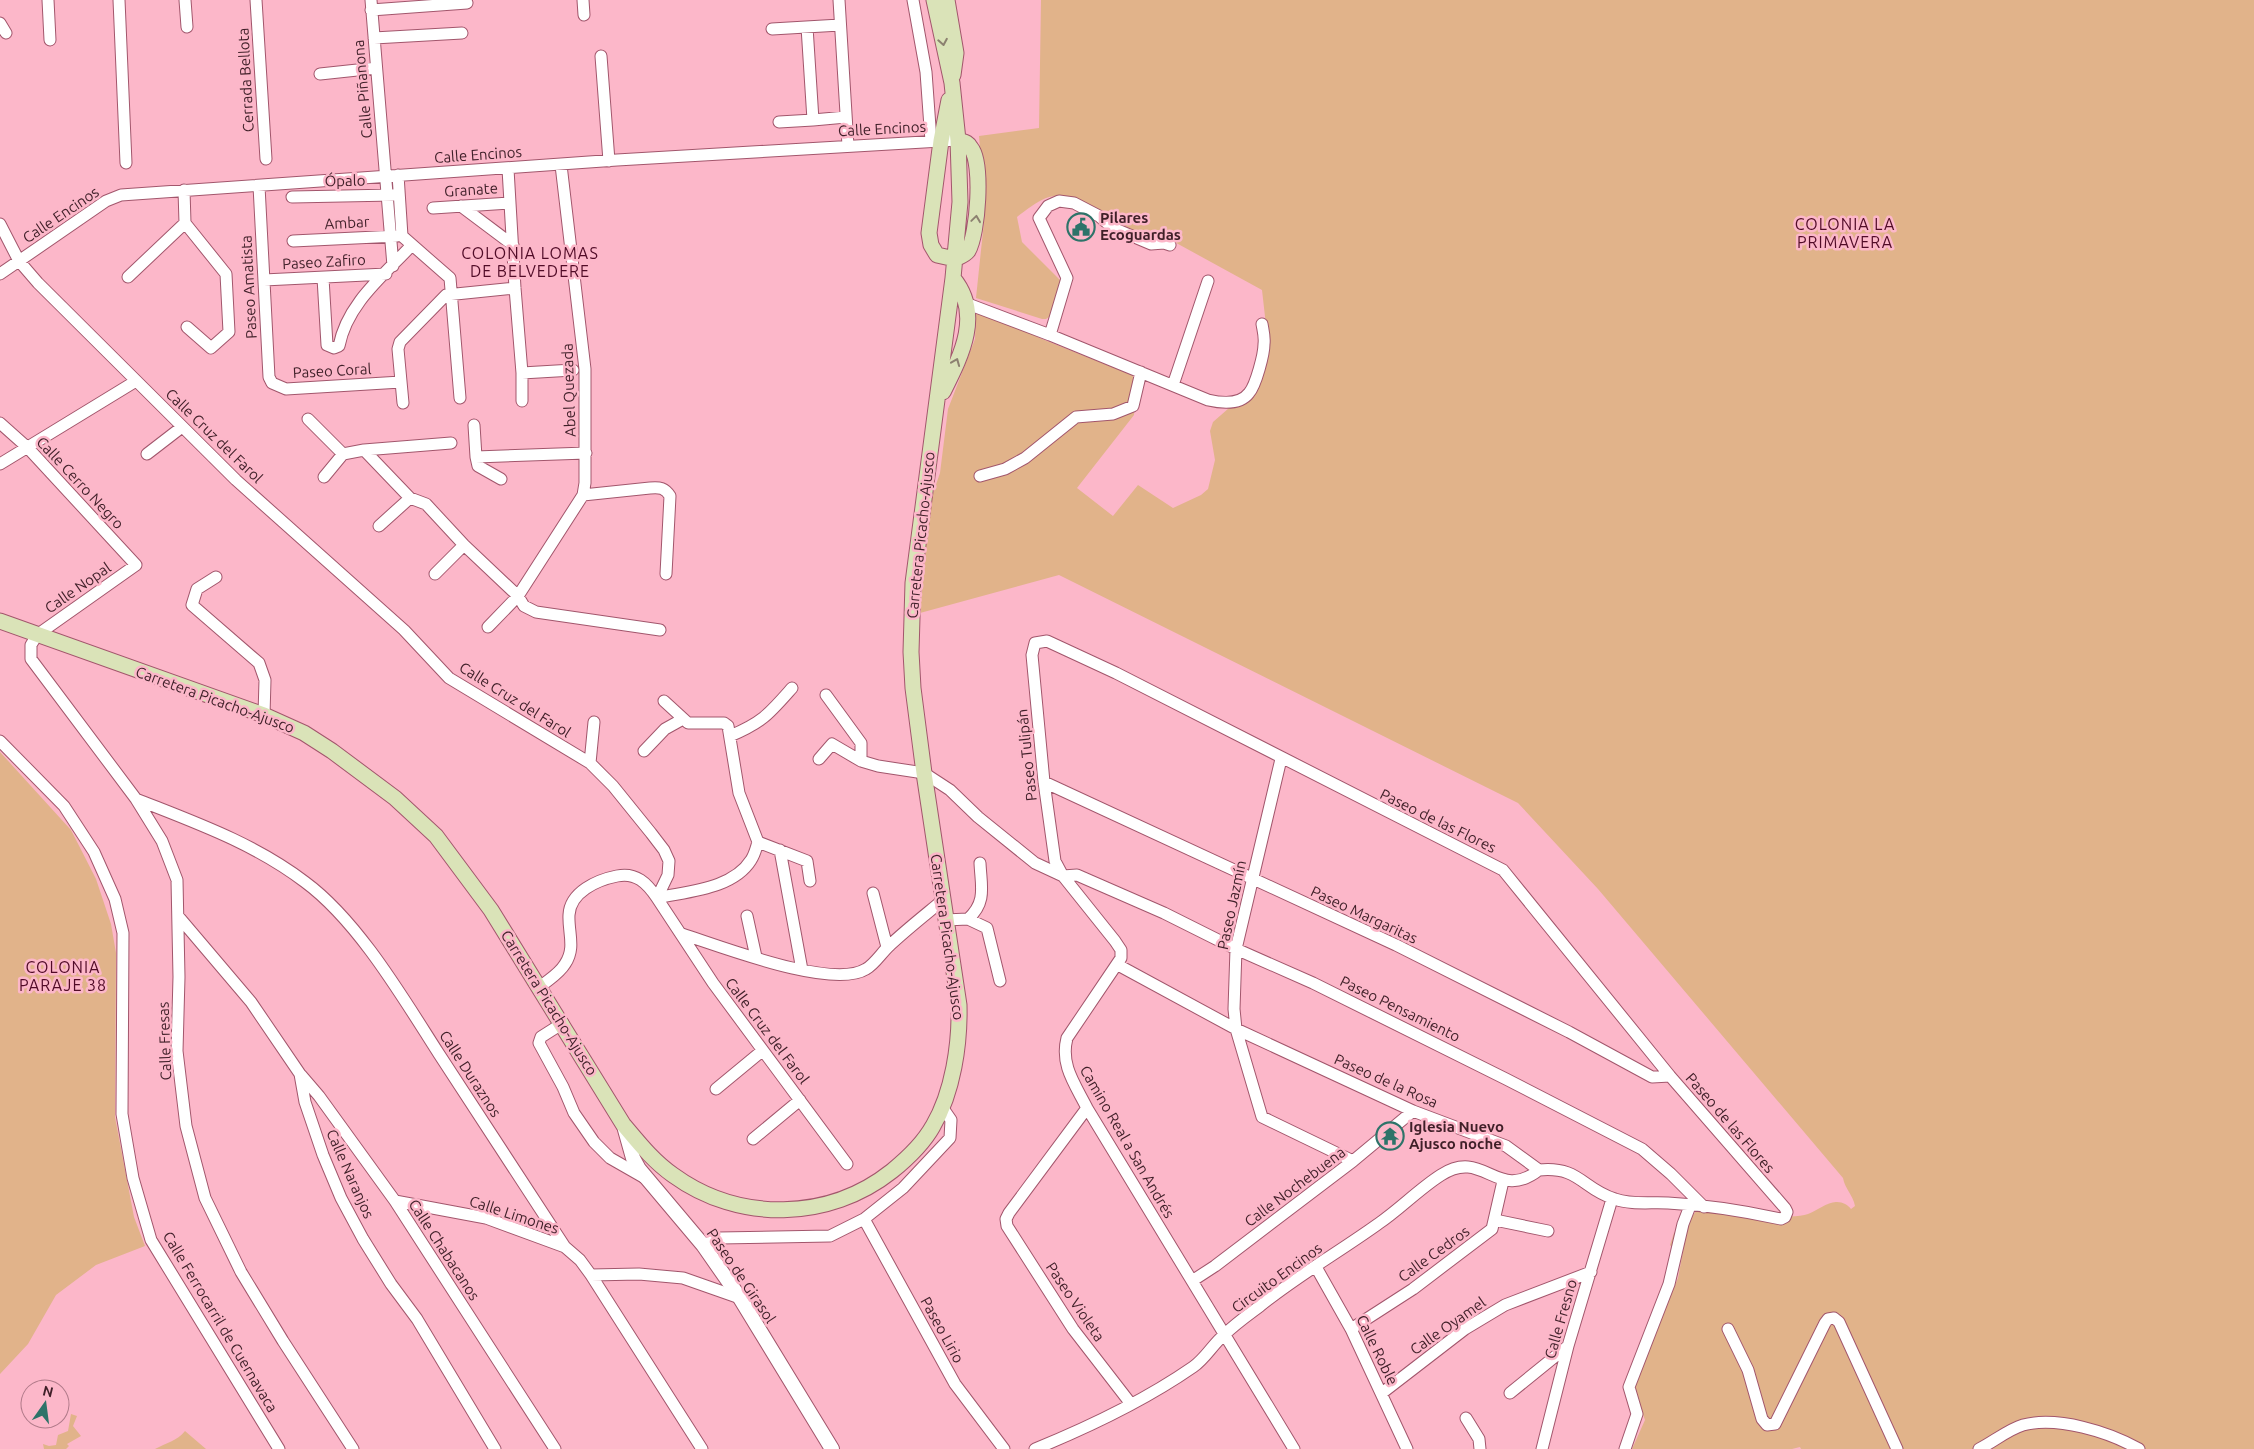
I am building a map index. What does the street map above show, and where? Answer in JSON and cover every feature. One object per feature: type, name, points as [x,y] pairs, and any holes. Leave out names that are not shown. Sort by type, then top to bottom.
[{"type":"main road","points":[[934,0],[952,83],[958,140],[966,142],[973,149],[978,182],[978,204],[973,239],[967,253],[955,259],[937,255],[930,245],[929,233],[936,141],[952,83],[956,53],[946,0]]},
{"type":"main road","name":"Carretera Picacho-Ajusco","points":[[0,621],[264,715],[304,733],[332,751],[395,798],[436,836],[491,910],[563,1023],[623,1124],[645,1151],[682,1181],[721,1200],[748,1207],[780,1210],[800,1210],[834,1203],[884,1177],[912,1154],[923,1141],[934,1126],[942,1106],[956,1058],[960,1032],[959,1005],[912,688],[911,622],[919,534],[955,259]]},
{"type":"main road","points":[[936,407],[967,332],[968,304],[953,278]]},
{"type":"street","points":[[48,0],[50,40]]},
{"type":"street","points":[[119,0],[126,163]]},
{"type":"street","points":[[185,0],[187,27]]},
{"type":"street","name":"Cerrada Bellota","points":[[256,0],[266,159]]},
{"type":"street","points":[[583,0],[584,15]]},
{"type":"street","points":[[839,0],[848,146]]},
{"type":"street","points":[[913,0],[936,141]]},
{"type":"street","points":[[371,5],[467,4]]},
{"type":"street","name":"Calle Piñanona","points":[[371,5],[390,236],[390,270]]},
{"type":"street","points":[[772,29],[840,25]]},
{"type":"street","points":[[807,27],[813,120]]},
{"type":"street","points":[[374,38],[462,33]]},
{"type":"street","points":[[601,56],[609,161]]},
{"type":"street","points":[[320,74],[376,68]]},
{"type":"street","points":[[780,122],[846,117]]},
{"type":"street","name":"Calle Encinos","points":[[0,274],[106,201],[121,195],[184,190],[259,190],[385,179],[398,175],[508,174],[561,165],[609,161],[958,140]]},
{"type":"street","name":"Abel Quezada","points":[[488,627],[518,596],[583,495],[585,483],[585,369],[561,165]]},
{"type":"street","points":[[508,174],[522,373],[522,401]]},
{"type":"street","points":[[398,175],[402,236],[411,246],[450,278],[460,398]]},
{"type":"street","points":[[184,190],[185,223],[226,274],[229,332],[211,348],[187,327]]},
{"type":"street","name":"Paseo Amatista","points":[[259,190],[269,377]]},
{"type":"street","name":"Ópalo","points":[[292,197],[399,195]]},
{"type":"street","points":[[1050,335],[1066,278],[1039,218],[1048,206],[1059,201],[1074,203],[1099,216],[1113,228],[1151,244],[1164,243],[1170,245]]},
{"type":"street","name":"Granate","points":[[433,208],[510,203]]},
{"type":"street","points":[[461,206],[513,245]]},
{"type":"street","points":[[128,277],[185,223]]},
{"type":"street","name":"Calle Cruz del Farol","points":[[0,224],[19,261],[136,381],[236,480],[404,630],[449,678],[590,763],[613,786],[664,850],[668,860],[668,875],[658,898],[713,983],[847,1164]]},
{"type":"street","name":"Ambar","points":[[293,241],[402,236]]},
{"type":"street","points":[[323,278],[326,345],[334,348],[339,346],[345,323],[353,309],[411,246]]},
{"type":"street","name":"Paseo Zafiro","points":[[264,280],[323,278],[390,270]]},
{"type":"street","points":[[1173,385],[1208,281]]},
{"type":"street","points":[[403,403],[398,348],[400,342],[446,295],[515,288]]},
{"type":"street","points":[[968,304],[1050,335],[1208,400],[1222,403],[1238,400],[1249,393],[1256,378],[1264,345],[1262,324]]},
{"type":"street","points":[[522,373],[573,370]]},
{"type":"street","points":[[980,476],[1005,469],[1025,458],[1076,417],[1113,414],[1133,406],[1141,372]]},
{"type":"street","name":"Paseo Coral","points":[[269,377],[272,384],[286,388],[401,382]]},
{"type":"street","points":[[0,464],[136,381]]},
{"type":"street","points":[[308,419],[343,454]]},
{"type":"street","name":"Calle Cerro Negro","points":[[0,423],[28,448],[136,565]]},
{"type":"street","points":[[474,425],[478,466],[502,479]]},
{"type":"street","points":[[147,454],[182,426]]},
{"type":"street","points":[[324,477],[343,454],[364,450],[451,443]]},
{"type":"street","points":[[364,450],[410,498],[426,504],[464,545],[518,596],[524,606],[536,612],[660,630]]},
{"type":"street","points":[[476,457],[586,453]]},
{"type":"street","points":[[583,495],[658,487],[666,490],[670,496],[666,574]]},
{"type":"street","points":[[379,526],[410,498]]},
{"type":"street","points":[[435,574],[464,545]]},
{"type":"street","name":"Calle Nopal","points":[[37,635],[136,565]]},
{"type":"street","points":[[216,577],[198,589],[192,605],[258,663],[265,680],[264,715]]},
{"type":"street","name":"Calle Fresas","points":[[37,635],[32,645],[31,659],[136,800],[162,841],[177,880],[179,977],[177,1051],[186,1126],[204,1198],[241,1272],[283,1342],[353,1449]]},
{"type":"street","name":"Paseo de las Flores","points":[[1047,641],[1503,870],[1670,1076],[1785,1208],[1785,1217],[1781,1219],[1742,1210],[1704,1207]]},
{"type":"street","name":"Paseo Tulipán","points":[[1047,641],[1035,643],[1032,655],[1044,782],[1055,860],[1063,876]]},
{"type":"street","points":[[730,736],[764,719],[792,688]]},
{"type":"street","points":[[826,695],[861,743],[861,760]]},
{"type":"street","points":[[540,987],[566,964],[571,942],[570,906],[587,887],[609,878],[628,875],[648,884],[658,898],[726,882],[745,868],[752,859],[758,842],[739,793],[728,726],[724,723],[688,723],[664,701]]},
{"type":"street","points":[[644,751],[664,729],[683,718]]},
{"type":"street","points":[[590,763],[594,722]]},
{"type":"street","name":"Calle Ferrocarril de Cuernavaca","points":[[0,740],[64,806],[94,852],[115,899],[123,933],[122,1114],[133,1178],[150,1240],[279,1449]]},
{"type":"street","points":[[819,759],[832,744],[861,760],[878,766],[924,773],[950,790],[978,817],[1035,863],[1063,876],[1121,950],[1121,958],[1118,965]]},
{"type":"street","name":"Paseo Jazmín","points":[[1281,759],[1236,949],[1234,1009],[1236,1029],[1262,1118],[1354,1161]]},
{"type":"street","name":"Paseo Margaritas","points":[[1044,782],[1252,880],[1396,945],[1569,1032],[1652,1077],[1670,1076]]},
{"type":"street","name":"Calle Duraznos","points":[[136,800],[223,834],[275,861],[306,882],[334,908],[378,961],[566,1247],[580,1260],[591,1275],[702,1449]]},
{"type":"street","points":[[758,842],[807,861],[810,881]]},
{"type":"street","points":[[780,850],[802,970]]},
{"type":"street","points":[[968,918],[978,910],[982,902],[980,863]]},
{"type":"street","name":"Paseo Pensamiento","points":[[1063,876],[1077,875],[1164,913],[1236,949],[1356,1004],[1642,1150],[1672,1174],[1704,1207]]},
{"type":"street","points":[[873,893],[887,947]]},
{"type":"street","points":[[682,934],[802,970],[827,975],[846,976],[866,969],[887,947],[943,900]]},
{"type":"street","name":"Calle Naranjos","points":[[178,916],[251,1002],[300,1074],[305,1102],[323,1156],[341,1198],[363,1239],[391,1284],[417,1319],[495,1449]]},
{"type":"street","points":[[748,916],[756,957]]},
{"type":"street","points":[[946,920],[968,918],[987,928],[1000,982]]},
{"type":"street","name":"Paseo de la Rosa","points":[[1118,965],[1236,1029],[1413,1111],[1506,1146],[1538,1170]]},
{"type":"street","name":"Camino Real a San Andrés","points":[[1118,965],[1079,1018],[1067,1038],[1064,1051],[1066,1067],[1087,1108],[1294,1449]]},
{"type":"street","points":[[563,1023],[541,1037],[539,1043],[558,1075],[574,1113],[594,1142],[610,1158],[647,1179]]},
{"type":"street","points":[[716,1089],[762,1051]]},
{"type":"street","name":"Calle Chabacanos","points":[[300,1074],[319,1096],[394,1201],[555,1449]]},
{"type":"street","points":[[754,1139],[800,1100]]},
{"type":"street","points":[[703,1244],[719,1238],[830,1236],[864,1219],[903,1188],[950,1138],[951,1120],[942,1106]]},
{"type":"street","name":"Paseo Violeta","points":[[1087,1108],[1009,1213],[1006,1219],[1007,1226],[1073,1329],[1131,1404]]},
{"type":"street","name":"Calle Nochebuena","points":[[1192,1281],[1216,1266],[1354,1161],[1413,1111]]},
{"type":"street","name":"Paseo de Girasol","points":[[623,1124],[633,1158],[647,1179],[703,1244],[740,1298],[832,1449]]},
{"type":"street","name":"Circuito Encinos","points":[[1034,1449],[1066,1436],[1131,1404],[1194,1366],[1224,1335],[1268,1299],[1380,1223],[1441,1175],[1455,1168],[1469,1166],[1503,1180],[1515,1182],[1528,1178],[1538,1170]]},
{"type":"street","points":[[1538,1170],[1567,1171],[1612,1199],[1626,1202],[1704,1207]]},
{"type":"street","name":"Calle Cedros","points":[[1351,1329],[1414,1288],[1483,1238],[1492,1229],[1503,1180]]},
{"type":"street","name":"Calle Fresno","points":[[1542,1449],[1568,1346],[1612,1199]]},
{"type":"street","name":"Calle Limones","points":[[394,1201],[486,1218],[566,1247]]},
{"type":"street","points":[[1625,1449],[1637,1414],[1629,1387],[1669,1284],[1683,1224],[1690,1206]]},
{"type":"street","name":"Paseo Lirio","points":[[864,1219],[956,1384],[1004,1449]]},
{"type":"street","points":[[1495,1220],[1548,1231]]},
{"type":"street","name":"Calle Roble","points":[[1316,1268],[1351,1329],[1407,1449]]},
{"type":"street","name":"Calle Oyamel","points":[[1382,1393],[1465,1329],[1505,1305],[1591,1272]]},
{"type":"street","points":[[591,1275],[639,1274],[683,1278],[740,1298]]},
{"type":"street","points":[[1728,1329],[1748,1370],[1762,1419],[1767,1425],[1775,1424],[1825,1323],[1828,1319],[1834,1318],[1839,1322],[1898,1449]]},
{"type":"street","points":[[1510,1394],[1568,1346]]},
{"type":"street","points":[[1466,1418],[1479,1439],[1480,1449]]},
{"type":"street","points":[[1979,1449],[2022,1425],[2048,1422],[2120,1438],[2139,1449]]},
{"type":"shaded area","points":[[1041,0],[2254,0],[2254,1449],[1801,1449],[1800,1447],[1792,1449],[1632,1449],[1645,1420],[1632,1384],[1678,1278],[1684,1246],[1677,1253],[1670,1245],[1674,1233],[1686,1221],[1688,1225],[1697,1210],[1739,1205],[1763,1213],[1801,1216],[1834,1202],[1843,1203],[1851,1209],[1855,1206],[1843,1178],[1598,889],[1518,803],[1059,575],[920,613],[930,502],[940,473],[948,409],[975,339],[976,312],[993,316],[1042,339],[1132,375],[1136,380],[1134,415],[1077,488],[1113,516],[1138,485],[1173,508],[1201,495],[1208,489],[1215,460],[1210,431],[1213,422],[1229,408],[1244,402],[1268,343],[1262,290],[1169,239],[1152,237],[1135,231],[1081,200],[1069,197],[1046,198],[1017,217],[1022,242],[1061,281],[1049,317],[1042,319],[976,298],[985,212],[979,136],[1039,128]]},
{"type":"shaded area","points":[[0,752],[71,830],[96,879],[111,924],[116,953],[115,1117],[134,1217],[145,1246],[96,1265],[56,1295],[28,1344],[0,1374]]},
{"type":"shaded area","points":[[71,1414],[77,1416],[73,1426],[81,1436],[67,1444],[69,1446],[66,1449],[44,1449],[43,1444],[49,1446],[56,1445],[58,1435],[70,1429]]},
{"type":"shaded area","points":[[185,1431],[206,1449],[155,1449],[175,1440]]},
{"type":"place","name":"Pilares Ecoguardas","points":[[1081,227]]},
{"type":"place","name":"Iglesia Nuevo Ajusco noche","points":[[1390,1136]]},
{"type":"district","name":"COLONIA LA PRIMAVERA","points":[[1845,233]]},
{"type":"district","name":"COLONIA LOMAS DE BELVEDERE","points":[[530,262]]},
{"type":"district","name":"COLONIA PARAJE 38","points":[[63,976]]}]
